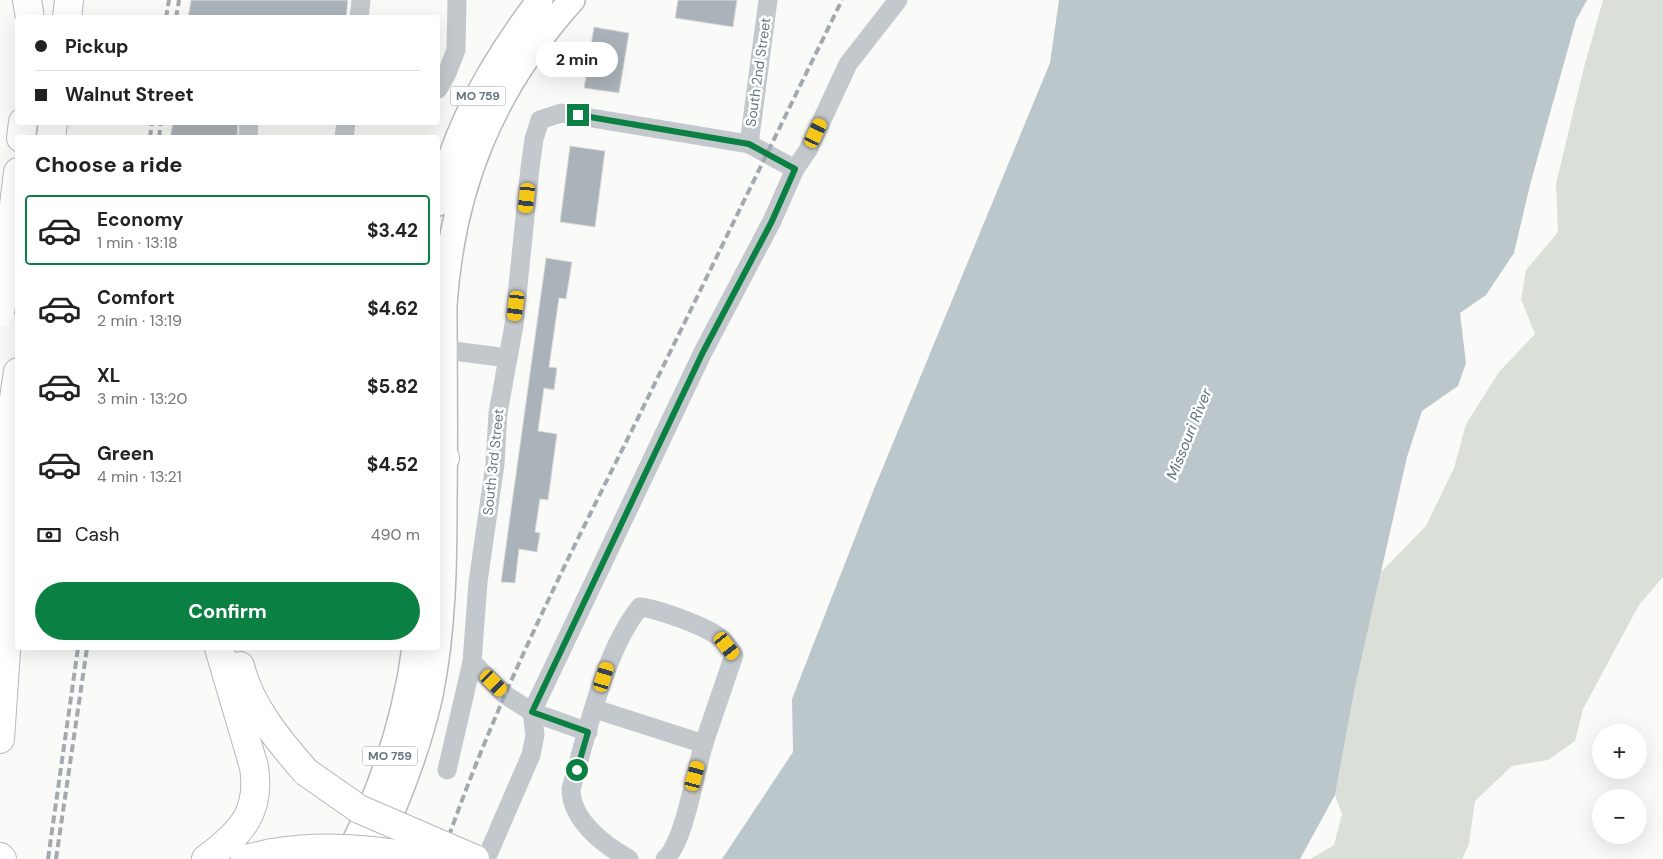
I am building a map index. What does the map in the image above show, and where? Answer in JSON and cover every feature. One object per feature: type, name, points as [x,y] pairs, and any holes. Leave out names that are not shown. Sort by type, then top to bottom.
[{"type":"highway","points":[[27,0],[30,15]]},
{"type":"highway","points":[[36,15],[38,0]]},
{"type":"highway","points":[[67,15],[69,0]]},
{"type":"highway","points":[[0,313],[15,197]]},
{"type":"highway","points":[[0,492],[15,393]]},
{"type":"highway","points":[[0,739],[8,621],[7,553],[12,414]]},
{"type":"highway","points":[[206,859],[237,835],[248,821],[257,787],[254,767],[220,650]]},
{"type":"highway","points":[[236,650],[244,681],[264,718],[306,772],[359,809],[475,859]]},
{"type":"highway","points":[[245,859],[300,848],[388,851],[427,859]]},
{"type":"main road","name":"MO 759","points":[[440,197],[461,130],[481,89],[514,35],[540,0]]},
{"type":"main road","name":"MO 759","points":[[440,629],[444,575],[440,459],[441,350],[447,263],[456,216],[471,166],[491,117],[519,68],[548,27],[572,0]]},
{"type":"main road","name":"MO 759","points":[[346,859],[383,778],[410,681],[415,650]]},
{"type":"main road","name":"MO 759","points":[[371,859],[398,800],[417,747],[430,695],[438,650]]},
{"type":"street","points":[[359,15],[361,0]]},
{"type":"street","points":[[440,86],[448,73],[456,50],[456,0]]},
{"type":"street","name":"South 2nd Street","points":[[749,144],[768,0]]},
{"type":"street","points":[[486,859],[531,755],[535,735],[532,712],[703,352],[772,221],[795,169],[808,150],[848,64],[898,0]]},
{"type":"street","name":"South 3rd Street","points":[[447,770],[472,662],[478,582],[495,464],[498,413],[522,266],[532,153],[540,120],[561,113],[749,144]]},
{"type":"street","points":[[749,144],[795,169]]},
{"type":"street","points":[[0,287],[15,290]]},
{"type":"street","points":[[441,350],[508,358]]},
{"type":"street","points":[[629,859],[593,833],[571,802],[571,789],[609,661],[628,621],[640,607],[649,608],[700,625],[720,638],[734,655],[704,744],[683,822],[671,855],[665,859]]},
{"type":"street","points":[[472,662],[504,694],[532,712],[588,732]]},
{"type":"street","points":[[595,709],[704,744]]},
{"type":"shaded area","points":[[1603,0],[1663,0],[1663,577],[1639,605],[1583,709],[1575,741],[1548,760],[1512,766],[1475,801],[1469,844],[1462,859],[1310,859],[1334,845],[1342,814],[1335,795],[1355,687],[1381,572],[1426,526],[1454,468],[1466,424],[1499,372],[1535,334],[1521,299],[1526,270],[1558,232],[1556,184],[1583,71]]},
{"type":"water","name":"Missouri River","points":[[1059,0],[1587,0],[1576,20],[1530,185],[1514,253],[1486,295],[1460,313],[1466,363],[1458,386],[1422,411],[1407,457],[1355,687],[1335,795],[1300,859],[722,859],[793,752],[792,699],[874,489],[1050,63]]},
{"type":"building","points":[[191,0],[348,0],[346,15],[188,15]]},
{"type":"building","points":[[678,0],[737,0],[733,27],[675,18]]},
{"type":"building","points":[[594,27],[629,33],[619,93],[584,88]]},
{"type":"building","points":[[172,125],[238,125],[237,135],[171,135]]},
{"type":"building","points":[[570,146],[605,151],[595,227],[560,222]]},
{"type":"building","points":[[546,258],[572,262],[566,299],[559,298],[549,367],[557,368],[554,390],[544,388],[538,431],[557,434],[548,500],[540,499],[535,532],[540,533],[537,552],[519,549],[515,583],[501,582]]},
{"type":"railway","points":[[166,15],[169,0]]},
{"type":"railway","points":[[176,15],[179,0]]},
{"type":"railway","points":[[441,859],[483,747],[530,638],[842,0]]},
{"type":"railway","points":[[150,135],[152,125]]},
{"type":"railway","points":[[159,135],[161,125]]},
{"type":"railway","points":[[48,859],[78,650]]},
{"type":"railway","points":[[56,859],[87,650]]},
{"type":"route","points":[[577,770],[588,732],[532,712],[703,352],[772,221],[795,169],[749,144],[578,115]]}]
